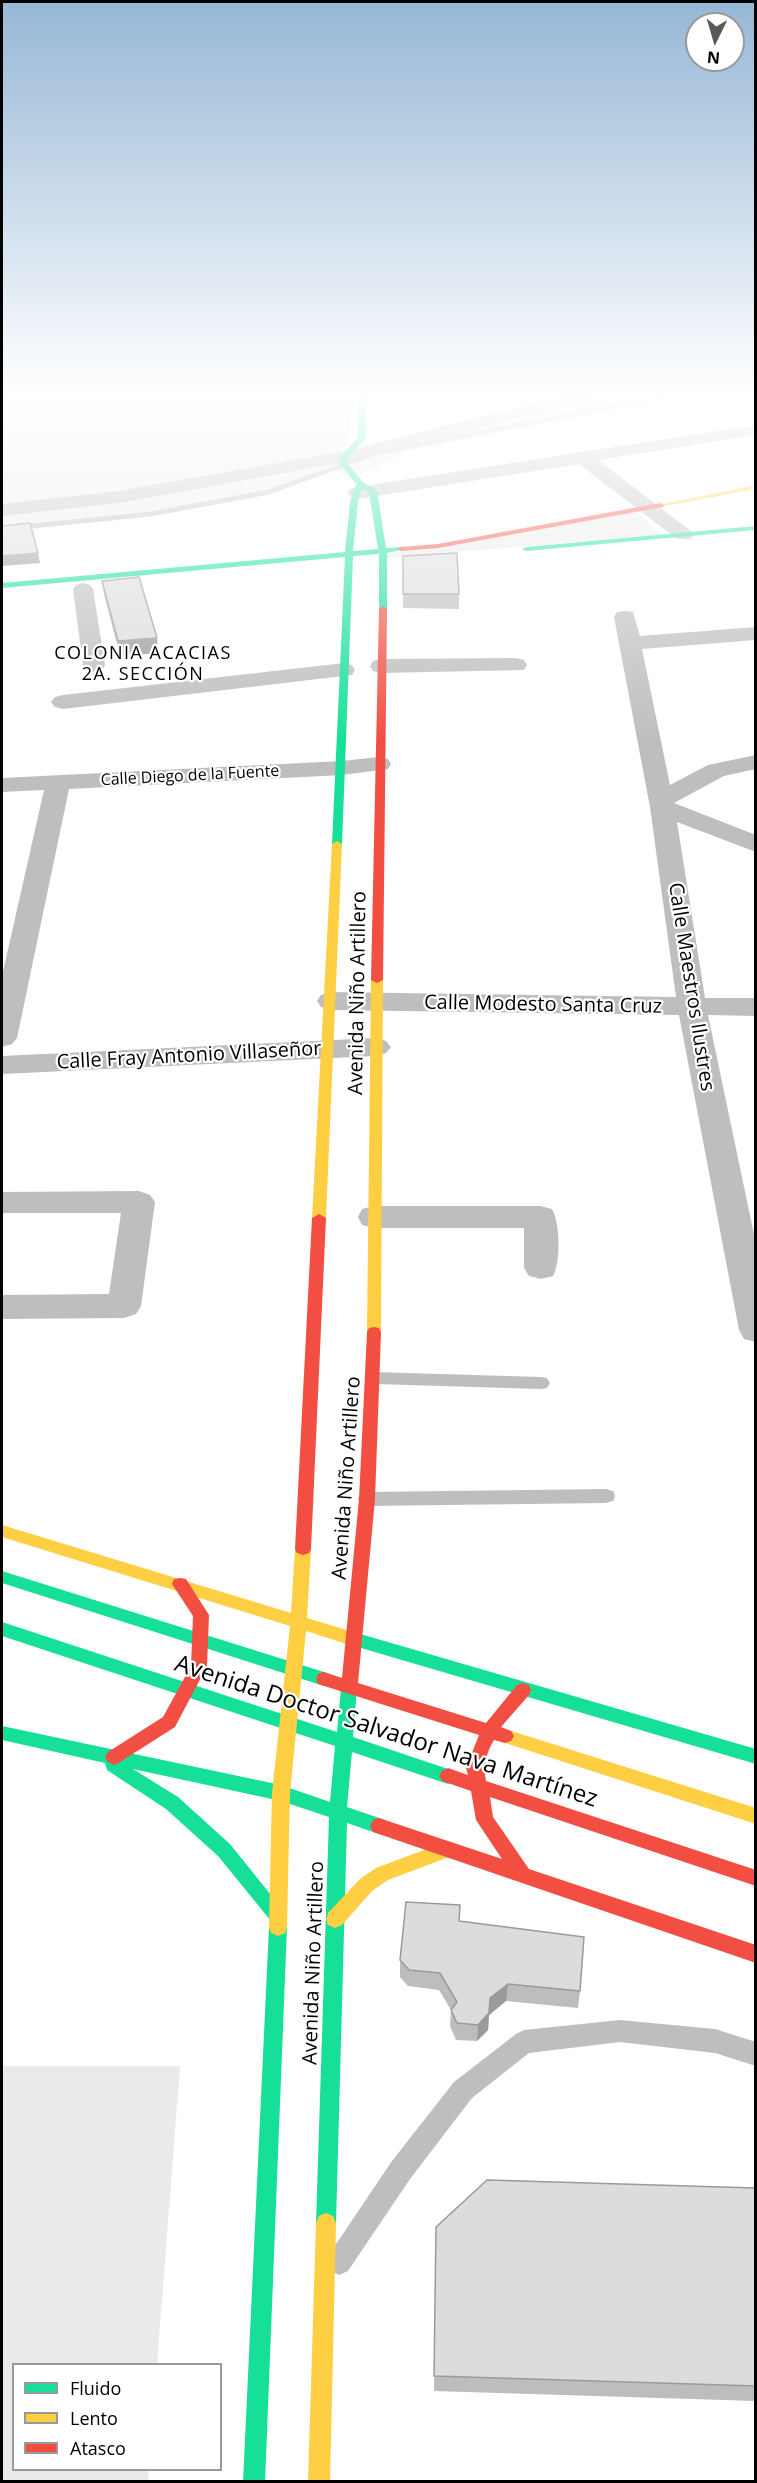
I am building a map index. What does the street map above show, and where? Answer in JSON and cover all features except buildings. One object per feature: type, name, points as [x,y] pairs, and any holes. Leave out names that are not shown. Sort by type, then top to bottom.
[{"type":"main road","name":"Avenida Niño Artillero","points":[[255,2481],[281,1793],[299,1623],[342,768],[349,559],[353,511]]},
{"type":"main road","name":"Avenida Niño Artillero","points":[[319,2481],[338,1812],[367,1499],[375,1378],[374,1217],[379,764],[384,556],[370,511]]},
{"type":"main road","points":[[384,556],[628,511]]},
{"type":"main road","points":[[511,551],[756,528]]},
{"type":"main road","points":[[2,585],[384,556],[465,555]]},
{"type":"main road","points":[[2,597],[349,559]]},
{"type":"main road","points":[[2,1531],[180,1584],[353,1640],[756,1757]]},
{"type":"main road","name":"Avenida Doctor Salvador Nava Martínez","points":[[2,1577],[756,1816]]},
{"type":"main road","points":[[114,1757],[169,1722],[199,1666],[201,1615],[180,1584]]},
{"type":"main road","name":"Avenida Doctor Salvador Nava Martínez","points":[[2,1629],[756,1878]]},
{"type":"main road","points":[[523,1690],[496,1721],[483,1743],[475,1768],[485,1820],[523,1875]]},
{"type":"main road","points":[[2,1732],[281,1793],[756,1954]]},
{"type":"main road","points":[[93,1752],[172,1803],[224,1850],[278,1915]]},
{"type":"main road","points":[[334,1919],[366,1885],[382,1874],[448,1849]]},
{"type":"street","points":[[654,511],[684,535]]},
{"type":"street","points":[[83,589],[94,665]]},
{"type":"street","name":"Calle Maestros Ilustres","points":[[756,633],[627,630],[661,804],[692,1008],[745,1228],[756,1329]]},
{"type":"street","points":[[381,666],[516,665]]},
{"type":"street","points":[[63,702],[344,670]]},
{"type":"street","points":[[661,804],[717,770],[756,762]]},
{"type":"street","name":"Calle Diego de la Fuente","points":[[2,785],[342,768],[379,764]]},
{"type":"street","points":[[2,1038],[58,782]]},
{"type":"street","points":[[661,804],[756,844]]},
{"type":"street","name":"Calle Modesto Santa Cruz","points":[[331,1002],[756,1007]]},
{"type":"street","name":"Calle Fray Antonio Villaseñor","points":[[2,1065],[376,1047]]},
{"type":"street","points":[[2,1202],[139,1202],[124,1306],[2,1307]]},
{"type":"street","points":[[374,1217],[540,1217],[541,1268]]},
{"type":"lane","points":[[375,1378],[541,1383]]},
{"type":"lane","points":[[367,1499],[606,1496]]},
{"type":"lane","points":[[324,2283],[401,2170],[463,2090],[524,2042],[620,2031],[716,2041],[756,2055]]},
{"type":"shaded area","points":[[2,511],[168,511],[150,514],[2,528]]},
{"type":"shaded area","points":[[637,512],[660,535],[386,558],[386,554]]},
{"type":"shaded area","points":[[2,2066],[180,2066],[157,2363],[12,2363],[12,2471],[149,2471],[148,2481],[2,2481]]},
{"type":"waterway","points":[[2,529],[168,511]]},
{"type":"traffic: fast","points":[[337,844],[349,553],[353,511]]},
{"type":"traffic: fast","points":[[376,511],[384,562],[383,609]]},
{"type":"traffic: fast","points":[[526,549],[756,528]]},
{"type":"traffic: fast","points":[[2,585],[401,549]]},
{"type":"traffic: fast","points":[[2,1577],[324,1679]]},
{"type":"traffic: fast","points":[[2,1629],[448,1776]]},
{"type":"traffic: fast","points":[[350,1638],[756,1757]]},
{"type":"traffic: fast","points":[[326,2223],[338,1812],[349,1688]]},
{"type":"traffic: fast","points":[[2,1733],[281,1793],[379,1826]]},
{"type":"traffic: fast","points":[[113,1765],[172,1803],[224,1850],[278,1915]]},
{"type":"traffic: fast","points":[[254,2482],[278,1927]]},
{"type":"traffic: slow","points":[[319,1218],[337,844]]},
{"type":"traffic: slow","points":[[374,1332],[377,980]]},
{"type":"traffic: slow","points":[[2,1531],[350,1638]]},
{"type":"traffic: slow","points":[[278,1927],[281,1793],[299,1623],[303,1549]]},
{"type":"traffic: slow","points":[[505,1736],[756,1816]]},
{"type":"traffic: slow","points":[[335,1919],[366,1885],[382,1874],[448,1849]]},
{"type":"traffic: slow","points":[[319,2482],[326,2223]]},
{"type":"traffic: jam","points":[[401,549],[438,546],[628,511]]},
{"type":"traffic: jam","points":[[377,980],[383,609]]},
{"type":"traffic: jam","points":[[303,1549],[319,1218]]},
{"type":"traffic: jam","points":[[349,1688],[367,1499],[374,1332]]},
{"type":"traffic: jam","points":[[114,1757],[169,1722],[199,1666],[201,1615],[180,1584]]},
{"type":"traffic: jam","points":[[324,1679],[505,1736]]},
{"type":"traffic: jam","points":[[523,1690],[496,1721],[483,1743],[475,1768],[485,1820],[523,1875]]},
{"type":"traffic: jam","points":[[448,1776],[756,1878]]},
{"type":"traffic: jam","points":[[379,1826],[756,1954]]},
{"type":"district","name":"COLONIA ACACIAS 2A. SECCIÓN","points":[[143,664]]}]
